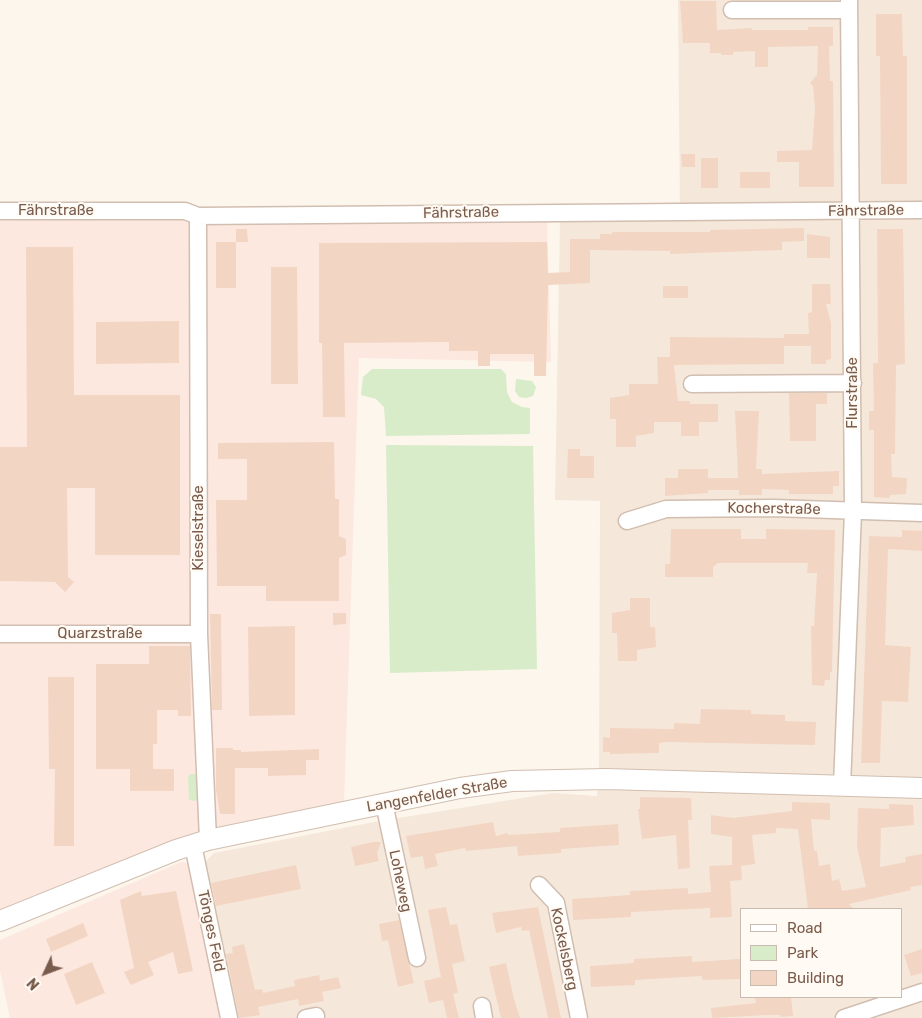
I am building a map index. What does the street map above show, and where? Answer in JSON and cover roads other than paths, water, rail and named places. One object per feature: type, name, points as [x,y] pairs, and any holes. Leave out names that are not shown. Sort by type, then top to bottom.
[{"type":"street","points":[[732,10],[849,5]]},
{"type":"street","name":"Flurstraße","points":[[842,786],[853,512],[849,5]]},
{"type":"street","name":"Fährstraße","points":[[0,211],[185,211],[198,216],[922,210]]},
{"type":"street","name":"Kieselstraße","points":[[198,216],[200,842]]},
{"type":"street","points":[[692,384],[853,383]]},
{"type":"street","name":"Kocherstraße","points":[[627,522],[666,509],[774,508],[922,513]]},
{"type":"street","name":"Quarzstraße","points":[[0,634],[199,634]]},
{"type":"street","name":"Langenfelder Straße","points":[[0,921],[200,842],[460,788],[512,781],[606,779],[922,788]]},
{"type":"street","name":"Loheweg","points":[[384,803],[417,958]]},
{"type":"street","name":"Tönges Feld","points":[[200,842],[229,1018]]},
{"type":"street","name":"Kockelsberg","points":[[539,885],[556,904],[578,1018]]},
{"type":"street","points":[[844,1018],[922,992]]}]
